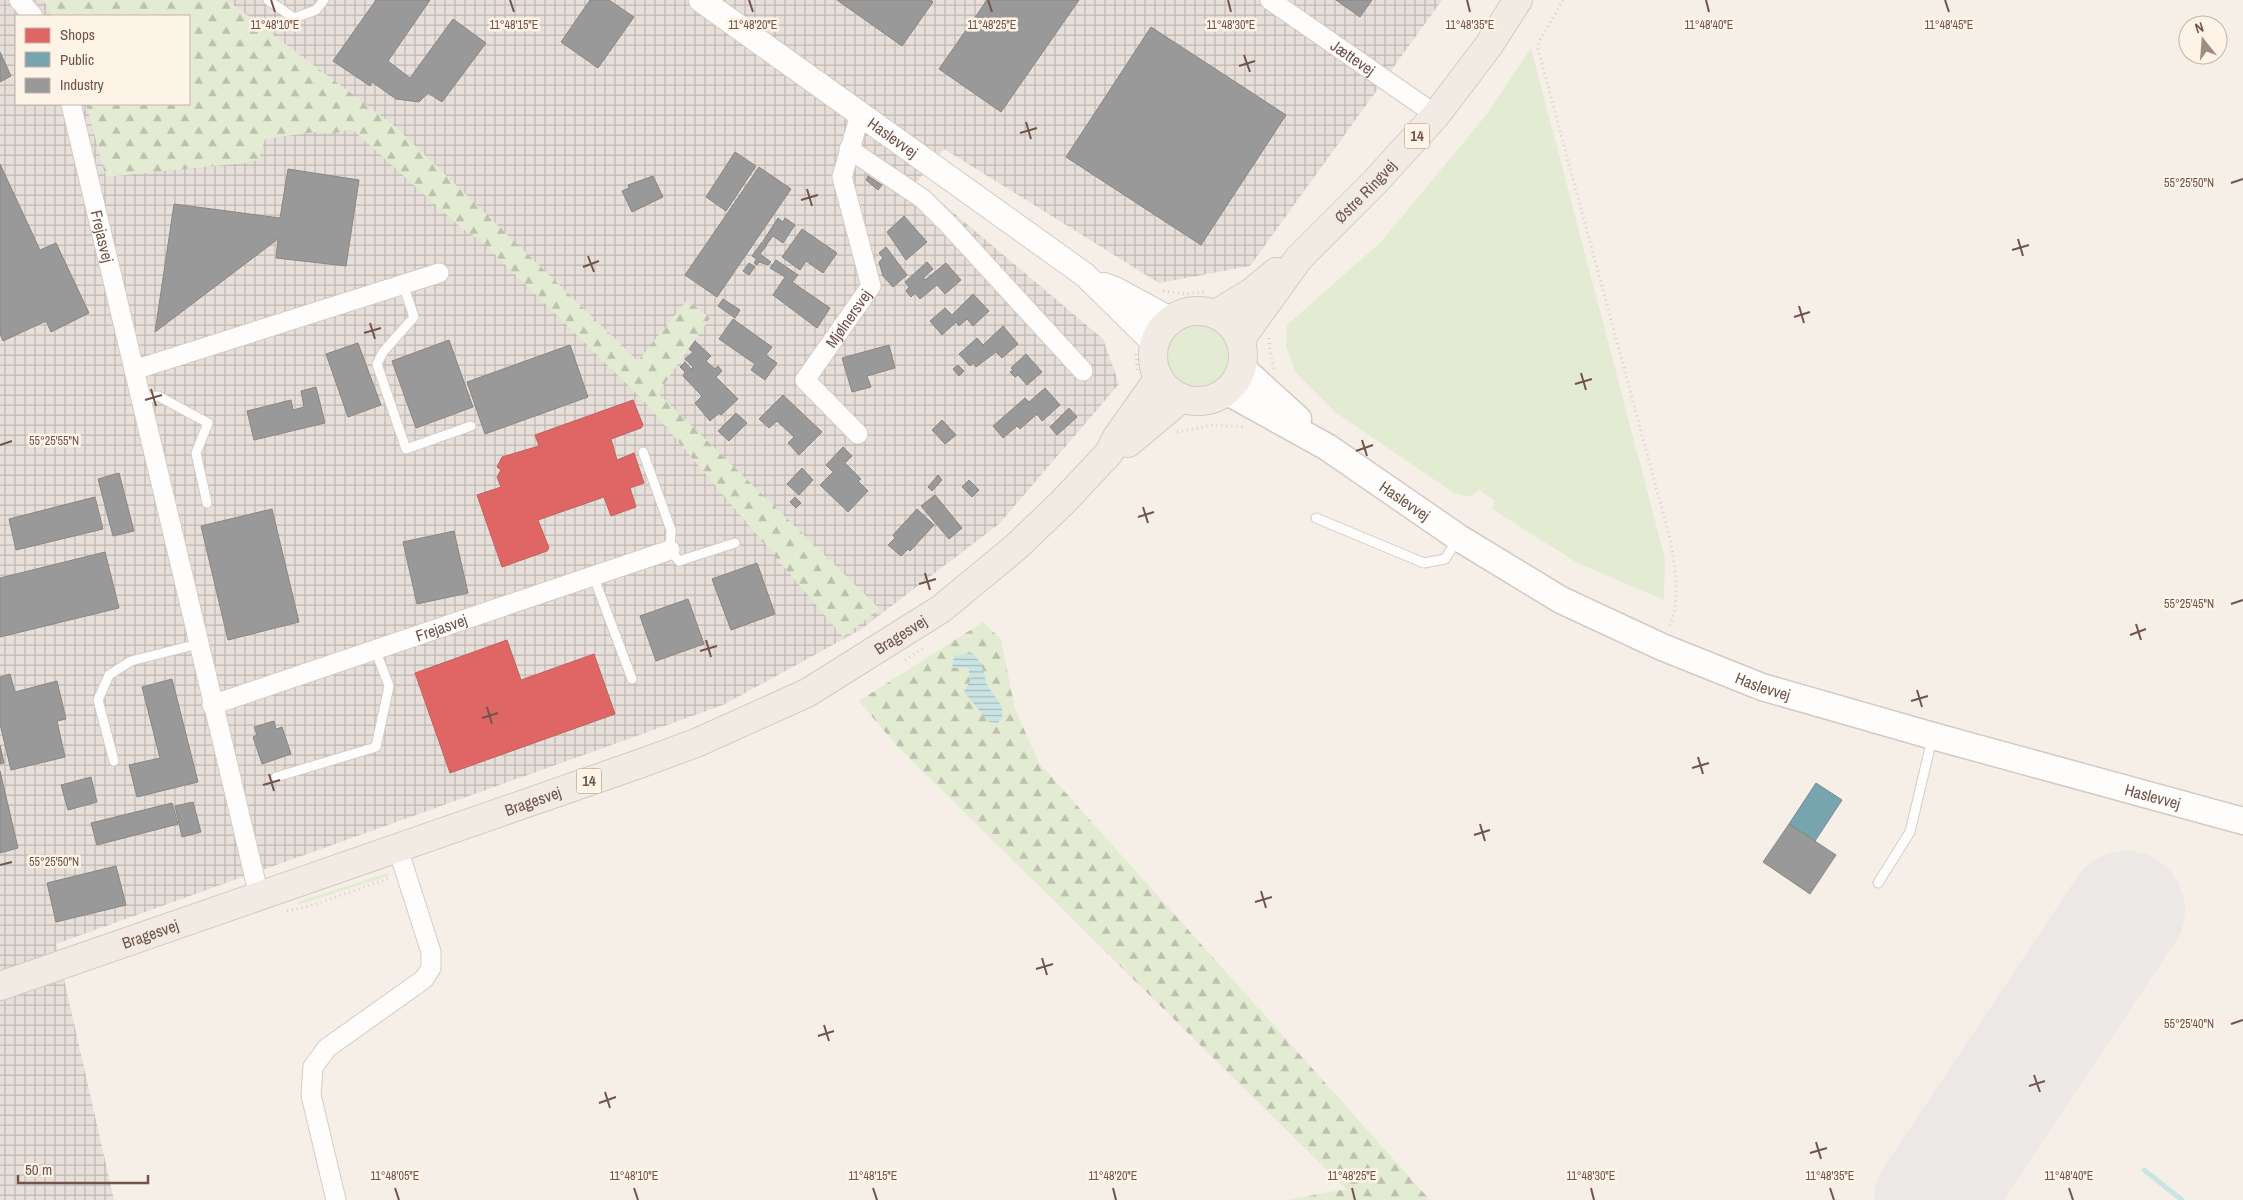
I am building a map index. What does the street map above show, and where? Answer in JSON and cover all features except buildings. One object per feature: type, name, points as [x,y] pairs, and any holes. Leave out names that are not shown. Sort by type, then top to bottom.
[{"type":"main road","name":"Østre Ringvej","points":[[1240,340],[1299,258],[1374,183],[1436,115],[1489,45],[1518,0]]},
{"type":"main road","name":"Østre Ringvej","points":[[1213,303],[1230,307],[1276,272],[1299,258]]},
{"type":"main road","points":[[1213,303],[1240,340],[1243,354],[1242,368],[1236,381],[1226,391],[1213,398],[1197,401],[1182,398],[1148,377],[1154,362],[1145,347],[1172,320],[1213,303]]},
{"type":"main road","name":"Haslevvej","points":[[1242,368],[1328,447]]},
{"type":"main road","name":"Bragesvej","points":[[0,986],[398,849],[696,743],[807,693],[941,609],[1016,547],[1062,503],[1109,453],[1148,377]]},
{"type":"main road","name":"Haslevvej","points":[[1226,391],[1328,447],[1459,538],[1561,600],[1662,647],[1762,686],[1933,736],[2243,821]]},
{"type":"main road","name":"Bragesvej","points":[[1109,453],[1125,445],[1182,398]]},
{"type":"street","points":[[19,0],[32,15]]},
{"type":"street","name":"Haslevvej","points":[[701,0],[1085,275],[1172,320]]},
{"type":"street","name":"Jættevej","points":[[1270,0],[1436,115]]},
{"type":"street","name":"Frejasvej","points":[[71,105],[212,705],[259,896]]},
{"type":"street","name":"Mjølnersvej","points":[[858,434],[805,380],[871,286],[842,177],[860,115]]},
{"type":"street","points":[[849,150],[929,206],[1084,371]]},
{"type":"street","points":[[134,370],[438,273]]},
{"type":"street","name":"Haslevvej","points":[[1085,275],[1145,347]]},
{"type":"street","name":"Frejasvej","points":[[212,705],[670,550]]},
{"type":"street","points":[[336,1200],[311,1096],[313,1067],[327,1048],[417,985],[429,973],[431,968],[432,952],[398,849]]},
{"type":"lane","points":[[268,0],[294,18],[316,10],[324,0]]},
{"type":"lane","points":[[403,284],[414,317],[382,352],[377,364],[406,449],[471,426]]},
{"type":"lane","points":[[141,400],[158,396],[208,423],[196,453],[207,503]]},
{"type":"lane","points":[[643,452],[671,530],[670,550],[679,561],[735,543]]},
{"type":"lane","points":[[1316,518],[1424,563],[1445,559],[1459,538]]},
{"type":"lane","points":[[593,575],[632,679]]},
{"type":"lane","points":[[114,762],[98,700],[109,675],[131,662],[198,644]]},
{"type":"lane","points":[[276,777],[376,747],[389,686],[375,649]]},
{"type":"lane","points":[[1878,882],[1910,832],[1933,736]]},
{"type":"path","points":[[1563,0],[1539,42],[1538,49],[1670,535],[1678,584],[1673,619],[1662,647]]},
{"type":"path","points":[[1157,289],[1186,294],[1213,303]]},
{"type":"path","points":[[1270,330],[1270,352],[1275,372]]},
{"type":"path","points":[[1145,347],[1137,362],[1148,377]]},
{"type":"shaded area","points":[[0,0],[1442,0],[1250,266],[1159,283],[944,149],[917,182],[1103,339],[1119,384],[999,524],[860,630],[723,705],[56,944],[114,1200],[0,1200]]},
{"type":"green space","points":[[43,0],[227,0],[396,127],[638,361],[687,300],[710,318],[658,393],[880,609],[843,637],[644,401],[481,241],[460,227],[352,129],[331,134],[315,132],[265,139],[259,160],[244,163],[106,177],[86,105],[190,105],[190,15],[52,15]]},
{"type":"green space","points":[[1531,48],[1665,559],[1664,600],[1576,562],[1492,509],[1495,501],[1479,490],[1470,497],[1454,493],[1335,412],[1296,373],[1286,346],[1287,325],[1381,242],[1487,114]]},
{"type":"green space","points":[[1200,324],[1212,327],[1223,333],[1229,344],[1232,356],[1229,368],[1223,379],[1212,385],[1200,388],[1188,385],[1177,379],[1171,368],[1168,356],[1171,344],[1177,333],[1188,327]]},
{"type":"green space","points":[[983,622],[1001,639],[1015,709],[1039,763],[1430,1200],[1287,1200],[1346,1189],[895,744],[859,701]]},
{"type":"green space","points":[[387,873],[391,875],[298,905],[298,902]]},
{"type":"water","points":[[972,653],[981,663],[987,685],[1002,707],[1002,719],[997,723],[989,722],[964,692],[971,679],[968,668],[952,668],[954,656]]},
{"type":"waterway","points":[[2144,1170],[2182,1200]]},
{"type":"runway","points":[[1933,1200],[2126,910]]}]
